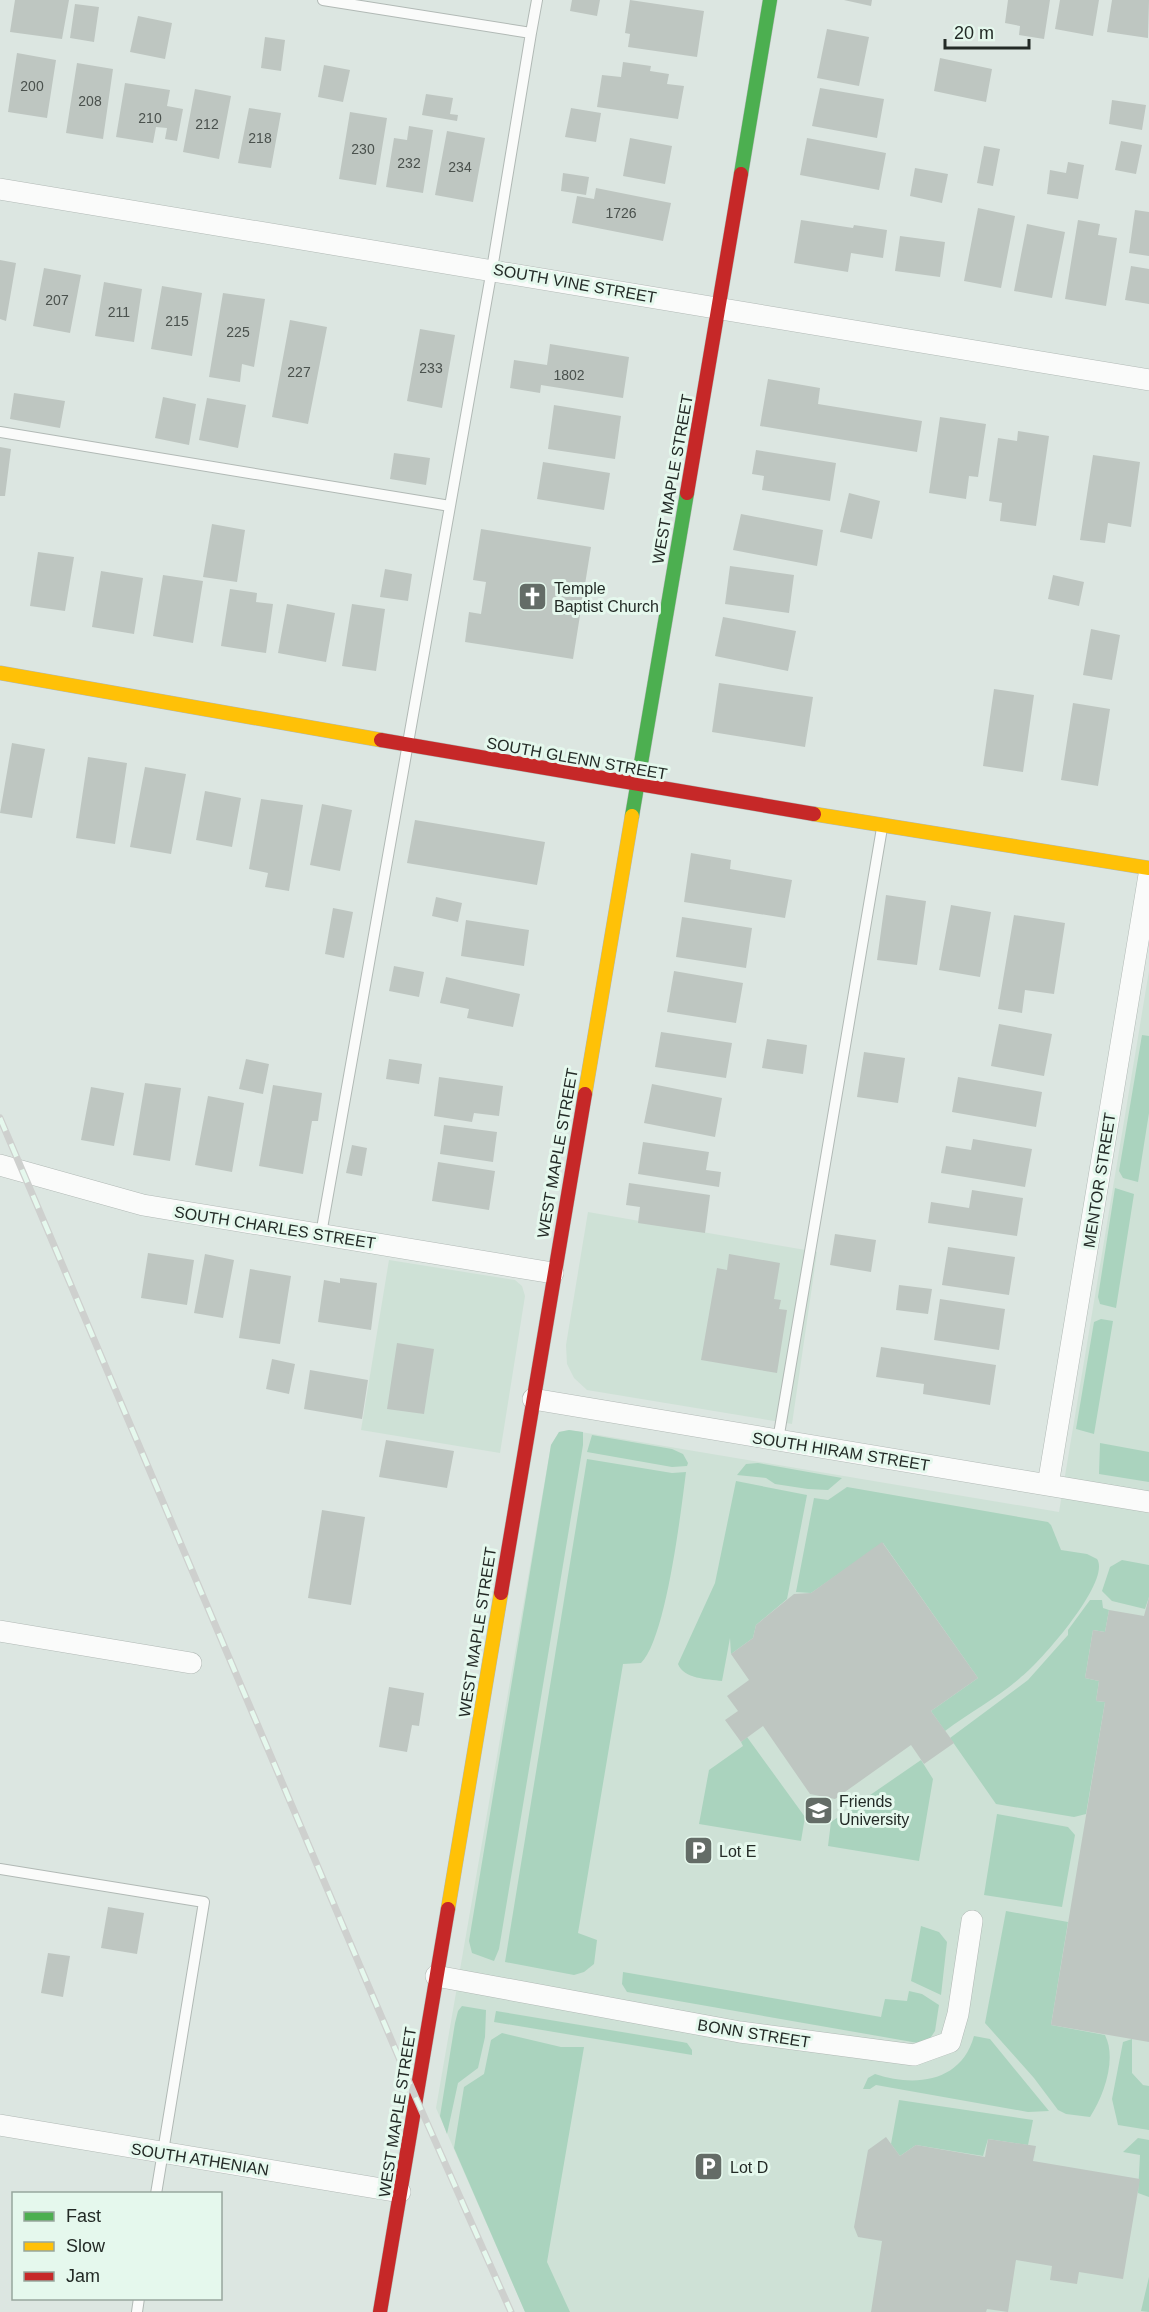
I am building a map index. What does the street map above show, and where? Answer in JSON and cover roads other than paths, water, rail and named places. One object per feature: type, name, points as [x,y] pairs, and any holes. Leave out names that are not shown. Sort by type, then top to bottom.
[{"type":"street","name":"WEST MAPLE STREET","points":[[380,2312],[532,1399],[770,0]]},
{"type":"street","name":"SOUTH VINE STREET","points":[[0,189],[1149,380]]},
{"type":"street","name":"SOUTH GLENN STREET","points":[[0,673],[637,785],[1149,868]]},
{"type":"street","name":"MENTOR STREET","points":[[1048,1485],[1149,875]]},
{"type":"street","name":"SOUTH CHARLES STREET","points":[[0,1165],[143,1205],[554,1273]]},
{"type":"street","name":"SOUTH HIRAM STREET","points":[[532,1399],[1149,1502]]},
{"type":"street","points":[[0,1630],[191,1663]]},
{"type":"street","name":"BONN STREET","points":[[436,1976],[740,2032],[914,2055],[950,2042],[958,2014],[972,1921]]},
{"type":"street","name":"SOUTH ATHENIAN","points":[[0,2125],[400,2192]]},
{"type":"lane","points":[[323,0],[531,33]]},
{"type":"lane","points":[[321,1234],[492,269],[537,0]]},
{"type":"lane","points":[[0,432],[450,506]]},
{"type":"lane","points":[[778,1440],[882,825]]},
{"type":"lane","points":[[0,1869],[204,1902],[156,2192]]},
{"type":"railway","points":[[0,1118],[416,2098],[511,2312]]},
{"type":"place","name":"Temple Baptist Church","points":[[533,597]]},
{"type":"place","name":"Friends University","points":[[818,1810]]},
{"type":"place","name":"Lot E","points":[[698,1851]]},
{"type":"place","name":"Lot D","points":[[709,2167]]}]
